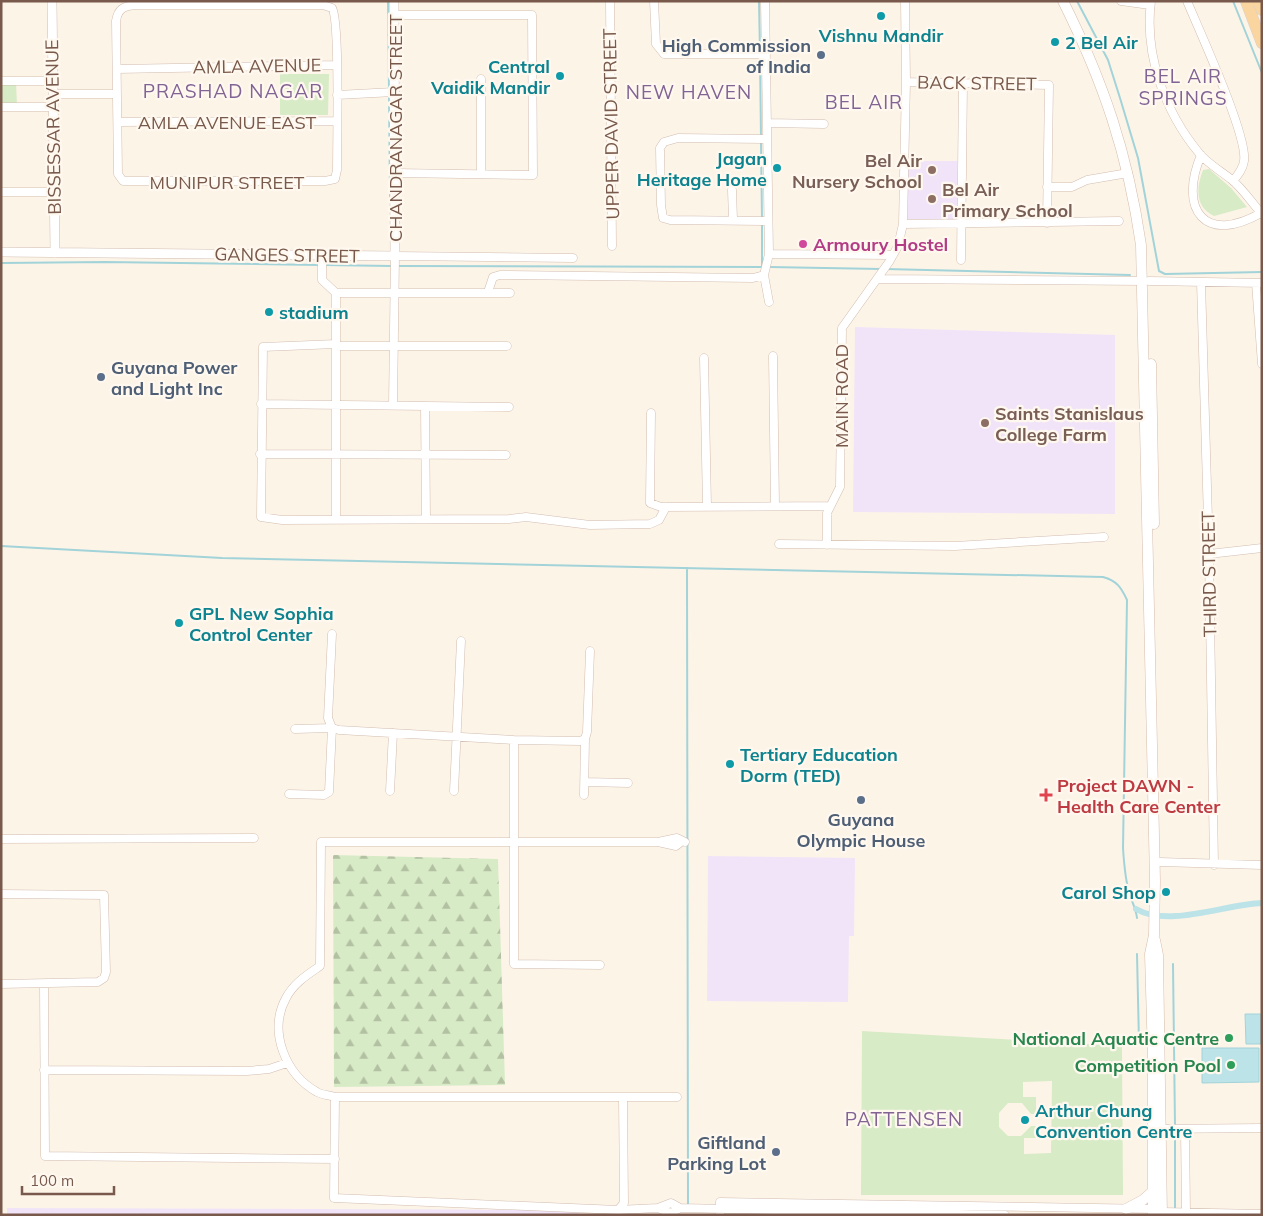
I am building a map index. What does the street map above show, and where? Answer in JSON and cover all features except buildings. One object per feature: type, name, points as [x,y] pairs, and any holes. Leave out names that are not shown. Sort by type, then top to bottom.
[{"type":"main road","points":[[1063,1],[1099,78],[1126,173],[1141,245],[1146,281],[1154,427],[1160,862],[1155,883]]},
{"type":"main road","points":[[1070,1],[1104,76],[1134,170],[1147,244],[1153,853],[1155,883],[1154,932],[1150,954],[1160,1129],[1160,1212]]},
{"type":"main road","points":[[1246,1],[1262,42]]},
{"type":"main road","points":[[1258,1],[1262,10]]},
{"type":"main road","points":[[1160,1129],[1152,1192],[1160,1212]]},
{"type":"main road","points":[[1126,1209],[1143,1200],[1152,1192]]},
{"type":"street","name":"BISSESSAR AVENUE","points":[[52,1],[55,253]]},
{"type":"street","name":"CHANDRANAGAR STREET","points":[[394,1],[390,93],[395,173],[395,263]]},
{"type":"street","name":"UPPER DAVID STREET","points":[[610,1],[612,246]]},
{"type":"street","points":[[654,1],[656,44],[664,54],[766,54]]},
{"type":"street","points":[[765,1],[766,123],[763,139],[762,221],[769,258],[765,272],[768,302]]},
{"type":"street","name":"MAIN ROAD","points":[[829,506],[836,498],[840,487],[842,328],[891,258],[898,246],[903,224],[906,82],[905,1]]},
{"type":"street","points":[[1121,1],[1150,3],[1150,36],[1158,76],[1171,109],[1200,155],[1233,181],[1262,214],[1221,225],[1204,221],[1199,215],[1192,198],[1194,175],[1200,155]]},
{"type":"street","points":[[1187,1],[1226,97],[1244,150],[1241,170],[1233,181]]},
{"type":"street","points":[[118,122],[116,21],[121,8],[136,5],[323,5],[332,8],[336,15],[337,122]]},
{"type":"street","points":[[394,15],[532,15],[533,176],[395,173]]},
{"type":"street","name":"AMLA AVENUE","points":[[117,68],[337,65]]},
{"type":"street","points":[[481,79],[481,174]]},
{"type":"street","points":[[1,81],[53,81]]},
{"type":"street","name":"BACK STREET","points":[[906,82],[1049,85],[1048,187]]},
{"type":"street","points":[[961,260],[963,83]]},
{"type":"street","name":"AMLA AVENUE","points":[[337,95],[390,93]]},
{"type":"street","points":[[53,94],[117,94]]},
{"type":"street","points":[[1,106],[53,107]]},
{"type":"street","name":"AMLA AVENUE EAST","points":[[118,122],[337,122]]},
{"type":"street","name":"MUNIPUR STREET","points":[[118,122],[120,177],[129,182],[325,181],[335,179],[337,170],[337,122]]},
{"type":"street","points":[[766,123],[824,124]]},
{"type":"street","points":[[762,221],[670,220],[663,218],[661,205],[661,145],[668,140],[678,138],[763,139]]},
{"type":"street","points":[[1046,223],[1048,187],[1072,187],[1087,180],[1126,173]]},
{"type":"street","points":[[732,190],[733,220]]},
{"type":"street","points":[[1,192],[54,192]]},
{"type":"street","points":[[903,224],[1119,221]]},
{"type":"street","name":"GANGES STREET","points":[[1,252],[395,263],[573,258]]},
{"type":"street","points":[[769,258],[891,258]]},
{"type":"street","points":[[322,262],[322,280],[336,293],[510,293]]},
{"type":"street","points":[[393,405],[395,263]]},
{"type":"street","points":[[488,292],[494,277],[500,275],[753,278],[765,272]]},
{"type":"street","points":[[878,279],[1259,283],[1262,364]]},
{"type":"street","name":"THIRD STREET","points":[[1201,282],[1209,554],[1214,865]]},
{"type":"street","points":[[336,293],[336,520]]},
{"type":"street","points":[[507,346],[336,345],[263,347],[260,454],[261,517],[282,520],[509,520],[526,517],[590,525],[650,524],[659,520],[666,507]]},
{"type":"street","points":[[773,356],[775,506]]},
{"type":"street","points":[[704,358],[707,506]]},
{"type":"street","points":[[261,404],[509,407]]},
{"type":"street","points":[[425,406],[426,519]]},
{"type":"street","points":[[651,413],[650,503],[666,507],[829,506],[827,513],[827,545]]},
{"type":"street","points":[[260,454],[506,455]]},
{"type":"street","points":[[779,544],[974,545],[1104,536]]},
{"type":"street","points":[[1209,554],[1262,548]]},
{"type":"street","points":[[289,794],[324,795],[329,792],[332,728],[328,718],[332,634]]},
{"type":"street","points":[[454,791],[462,641]]},
{"type":"street","points":[[584,795],[590,651]]},
{"type":"street","points":[[295,728],[332,728],[514,740],[580,741],[585,739]]},
{"type":"street","points":[[390,791],[393,733]]},
{"type":"street","points":[[514,740],[514,964],[600,965]]},
{"type":"street","points":[[585,782],[628,783]]},
{"type":"street","points":[[1,839],[254,838]]},
{"type":"street","points":[[677,1097],[335,1097],[318,1093],[302,1081],[287,1063],[278,1036],[279,1015],[286,997],[300,980],[320,966],[321,842],[658,842],[676,846],[683,842]]},
{"type":"street","points":[[1160,862],[1262,865]]},
{"type":"street","points":[[1,894],[104,895],[106,972],[104,978],[98,982],[1,984]]},
{"type":"street","points":[[44,984],[45,1156],[334,1159]]},
{"type":"street","points":[[44,1070],[247,1071],[269,1069],[287,1063]]},
{"type":"street","points":[[335,1097],[334,1198],[618,1210],[658,1208],[671,1213],[683,1209],[1126,1209],[1160,1212],[1262,1214]]},
{"type":"street","points":[[618,1210],[624,1203],[623,1097]]},
{"type":"street","points":[[1160,1129],[1262,1128]]},
{"type":"street","points":[[1185,1129],[1185,1212]]},
{"type":"street","points":[[720,1209],[1005,1215]]},
{"type":"shaded area","name":"Bel Air Primary School","points":[[908,161],[957,161],[957,219],[908,219]]},
{"type":"shaded area","name":"Saints Stanislaus College Farm","points":[[855,327],[1115,335],[1115,514],[853,512]]},
{"type":"shaded area","points":[[708,856],[855,858],[854,936],[849,936],[848,1002],[707,1001]]},
{"type":"shaded area","points":[[7,1208],[578,1210],[580,1215],[7,1215]]},
{"type":"green space","points":[[280,74],[329,74],[328,115],[280,115]]},
{"type":"green space","points":[[1,81],[16,81],[17,106],[1,107]]},
{"type":"green space","points":[[1209,169],[1231,188],[1247,207],[1214,216],[1203,208],[1198,190],[1203,170]]},
{"type":"green space","points":[[333,855],[498,859],[505,1085],[334,1087]]},
{"type":"green space","points":[[862,1031],[1122,1046],[1123,1195],[861,1195]],"holes":[[[1052,1081],[1051,1153],[1024,1154],[1024,1138],[1036,1138],[1036,1126],[1031,1126],[1021,1136],[1008,1136],[999,1127],[999,1113],[1008,1103],[1022,1103],[1031,1114],[1036,1114],[1036,1097],[1023,1097],[1023,1082]]]},
{"type":"water","points":[[1245,1014],[1261,1014],[1261,1044],[1246,1044]]},
{"type":"water","name":"Competition Pool","points":[[1202,1048],[1259,1048],[1259,1082],[1202,1083]]},
{"type":"waterway","points":[[388,1],[389,91]]},
{"type":"waterway","points":[[759,1],[760,52]]},
{"type":"waterway","points":[[1077,1],[1108,60],[1120,98],[1138,158],[1159,271],[1165,274],[1262,272]]},
{"type":"waterway","points":[[1233,1],[1262,73]]},
{"type":"waterway","points":[[760,57],[761,137]]},
{"type":"waterway","points":[[389,96],[390,196]]},
{"type":"waterway","points":[[761,142],[762,220]]},
{"type":"waterway","points":[[762,225],[762,267]]},
{"type":"waterway","points":[[1,263],[105,262],[319,265]]},
{"type":"waterway","points":[[324,265],[391,266]]},
{"type":"waterway","points":[[396,266],[764,267]]},
{"type":"waterway","points":[[769,267],[881,269]]},
{"type":"waterway","points":[[886,269],[1130,275]]},
{"type":"waterway","points":[[1,546],[222,558],[1103,577],[1112,580],[1118,585],[1127,600],[1123,848],[1127,884],[1137,918]]},
{"type":"waterway","points":[[687,568],[688,1206]]},
{"type":"waterway","points":[[1136,909],[1149,914],[1181,916],[1262,903]]},
{"type":"waterway","points":[[1137,954],[1139,1043]]},
{"type":"waterway","points":[[1173,964],[1175,1126]]},
{"type":"waterway","points":[[1175,1131],[1175,1209]]},
{"type":"place","name":"Vishnu Mandir","points":[[881,16]]},
{"type":"place","name":"2 Bel Air","points":[[1055,42]]},
{"type":"place","name":"High Commission of India","points":[[821,55]]},
{"type":"place","name":"Central Vaidik Mandir","points":[[560,76]]},
{"type":"place","name":"Jagan Heritage Home","points":[[777,168]]},
{"type":"place","name":"Bel Air Nursery School","points":[[932,170]]},
{"type":"place","name":"Bel Air Primary School","points":[[932,199]]},
{"type":"place","name":"Armoury Hostel","points":[[803,244]]},
{"type":"place","name":"stadium","points":[[269,312]]},
{"type":"place","name":"Guyana Power and Light Inc","points":[[101,377]]},
{"type":"place","name":"Saints Stanislaus College Farm","points":[[985,423]]},
{"type":"place","name":"GPL New Sophia Control Center","points":[[179,623]]},
{"type":"place","name":"Tertiary Education Dorm (TED)","points":[[730,764]]},
{"type":"place","name":"Project DAWN - Health Care Center","points":[[1046,795]]},
{"type":"place","name":"Guyana Olympic House","points":[[861,800]]},
{"type":"place","name":"Carol Shop","points":[[1166,892]]},
{"type":"place","name":"National Aquatic Centre","points":[[1229,1038]]},
{"type":"place","name":"Competition Pool","points":[[1231,1065]]},
{"type":"place","name":"Arthur Chung Convention Centre","points":[[1025,1120]]},
{"type":"place","name":"Giftland Parking Lot","points":[[776,1152]]},
{"type":"district","name":"BEL AIR SPRINGS","points":[[1183,87]]},
{"type":"district","name":"PRASHAD NAGAR","points":[[233,91]]},
{"type":"district","name":"NEW HAVEN","points":[[689,92]]},
{"type":"district","name":"BEL AIR","points":[[864,102]]},
{"type":"district","name":"PATTENSEN","points":[[904,1119]]}]
